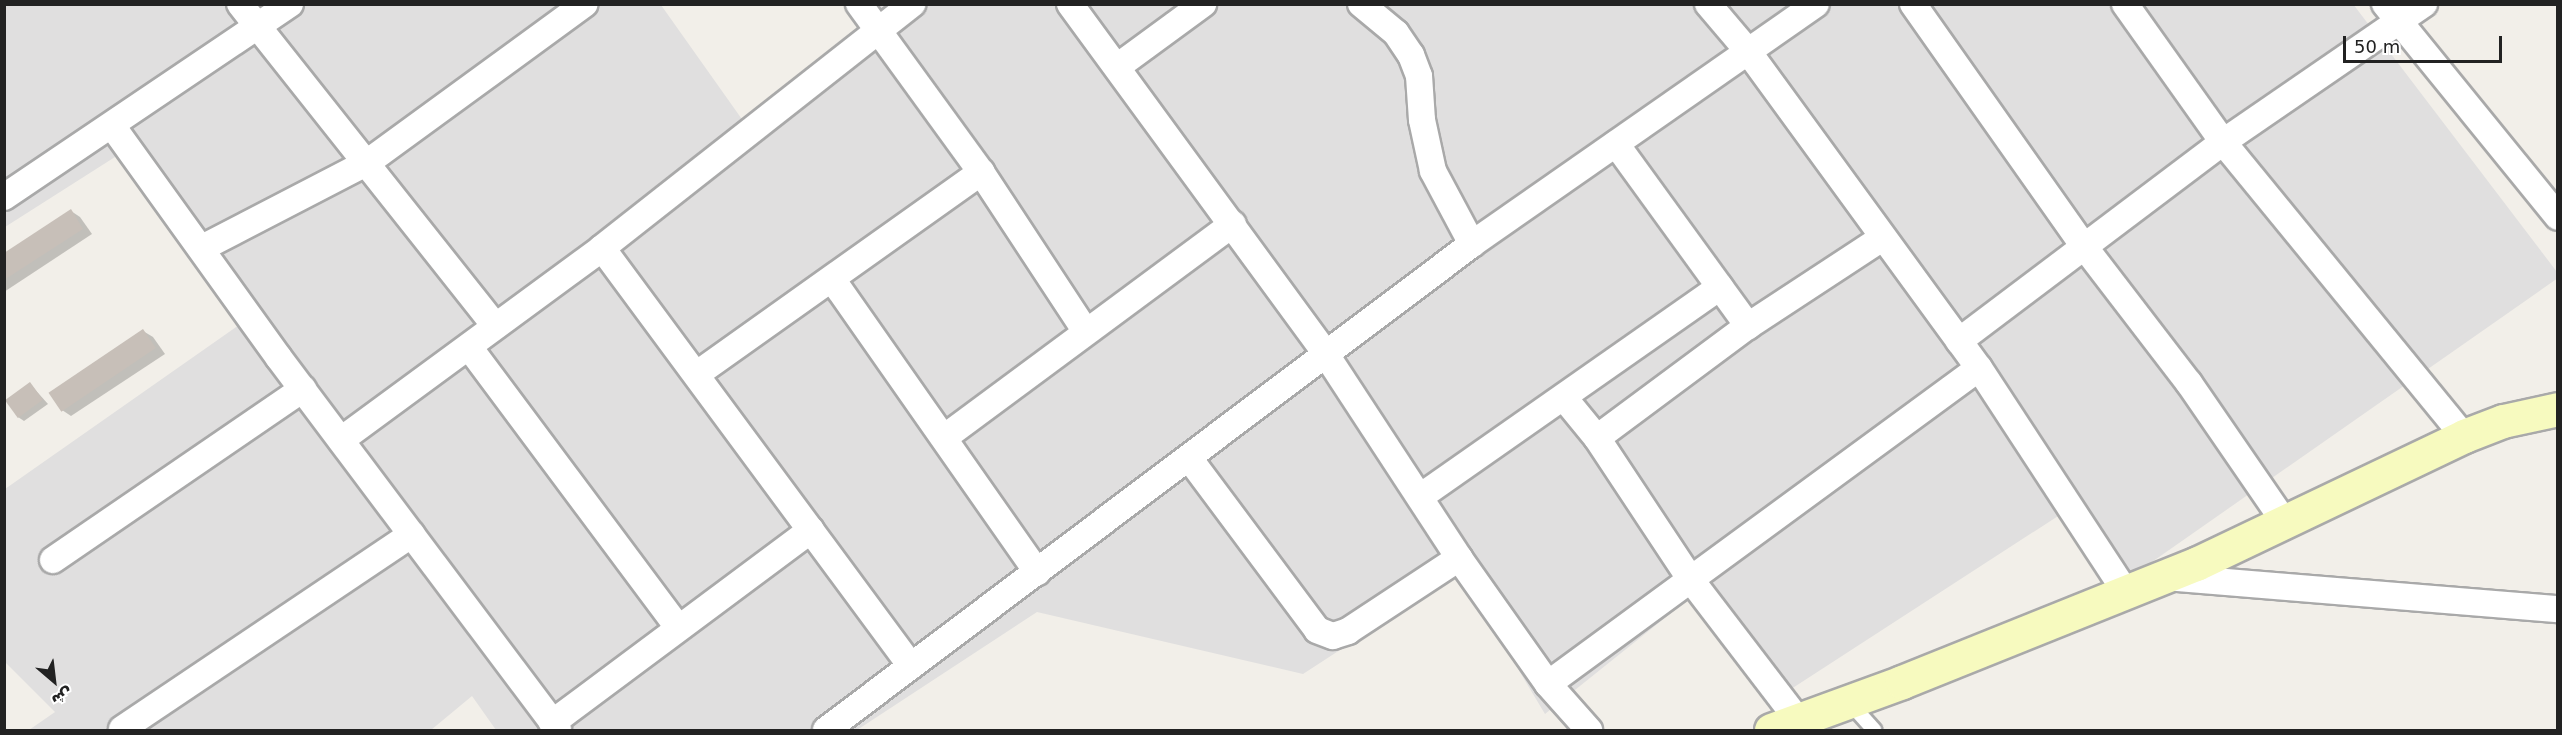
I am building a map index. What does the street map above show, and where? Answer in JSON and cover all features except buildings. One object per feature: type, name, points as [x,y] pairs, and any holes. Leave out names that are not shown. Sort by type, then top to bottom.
[{"type":"main road","points":[[1785,725],[2166,577],[2286,524],[2464,436],[2503,421],[2558,408]]},
{"type":"street","points":[[240,4],[368,162],[495,326]]},
{"type":"street","points":[[4,197],[113,127],[290,4]]},
{"type":"street","points":[[202,248],[368,162],[585,4]]},
{"type":"street","points":[[859,4],[981,172],[1086,332]]},
{"type":"street","points":[[341,440],[602,248],[878,28],[912,4]]},
{"type":"street","points":[[1070,4],[1233,224],[1325,353],[1460,558],[1548,684],[1589,730]]},
{"type":"street","points":[[1117,67],[1203,4]]},
{"type":"street","points":[[1361,4],[1396,33],[1411,55],[1419,76],[1422,120],[1432,171],[1472,244]]},
{"type":"street","points":[[1708,4],[1747,50],[1979,368],[2126,593]]},
{"type":"street","points":[[826,730],[1472,244],[1816,4]]},
{"type":"street","points":[[1913,4],[2086,249],[2188,383],[2286,524]]},
{"type":"street","points":[[2125,4],[2223,142],[2464,436]]},
{"type":"street","points":[[1959,341],[2086,249],[2392,14],[2424,4]]},
{"type":"street","points":[[2392,14],[2558,217]]},
{"type":"street","points":[[113,127],[303,389],[555,727],[678,627],[811,530]]},
{"type":"street","points":[[1616,144],[1748,326]]},
{"type":"street","points":[[697,374],[981,172]]},
{"type":"street","points":[[945,437],[1233,224]]},
{"type":"street","points":[[1597,438],[1748,326],[1882,238]]},
{"type":"street","points":[[602,248],[911,666]]},
{"type":"street","points":[[832,279],[945,437],[1037,572]]},
{"type":"street","points":[[1420,497],[1565,399],[1720,287]]},
{"type":"street","points":[[469,347],[678,627]]},
{"type":"street","points":[[1548,684],[1979,368]]},
{"type":"street","points":[[53,560],[303,389]]},
{"type":"street","points":[[1565,399],[1597,438],[1785,725]]},
{"type":"street","points":[[1189,458],[1317,630],[1333,636],[1348,631],[1460,558]]},
{"type":"street","points":[[122,729],[412,534]]},
{"type":"street","points":[[2166,577],[2558,609]]},
{"type":"lane","points":[[1849,702],[1874,730]]},
{"type":"shaded area","points":[[2353,4],[2557,272],[2558,278],[2129,578],[2072,507],[1771,702],[1691,597],[1545,714],[1460,572],[1303,674],[1037,612],[857,730],[496,730],[472,696],[431,730],[29,730],[55,712],[5,662],[5,489],[239,325],[126,150],[5,227],[5,5],[661,5],[751,132],[894,25],[879,5]]}]
